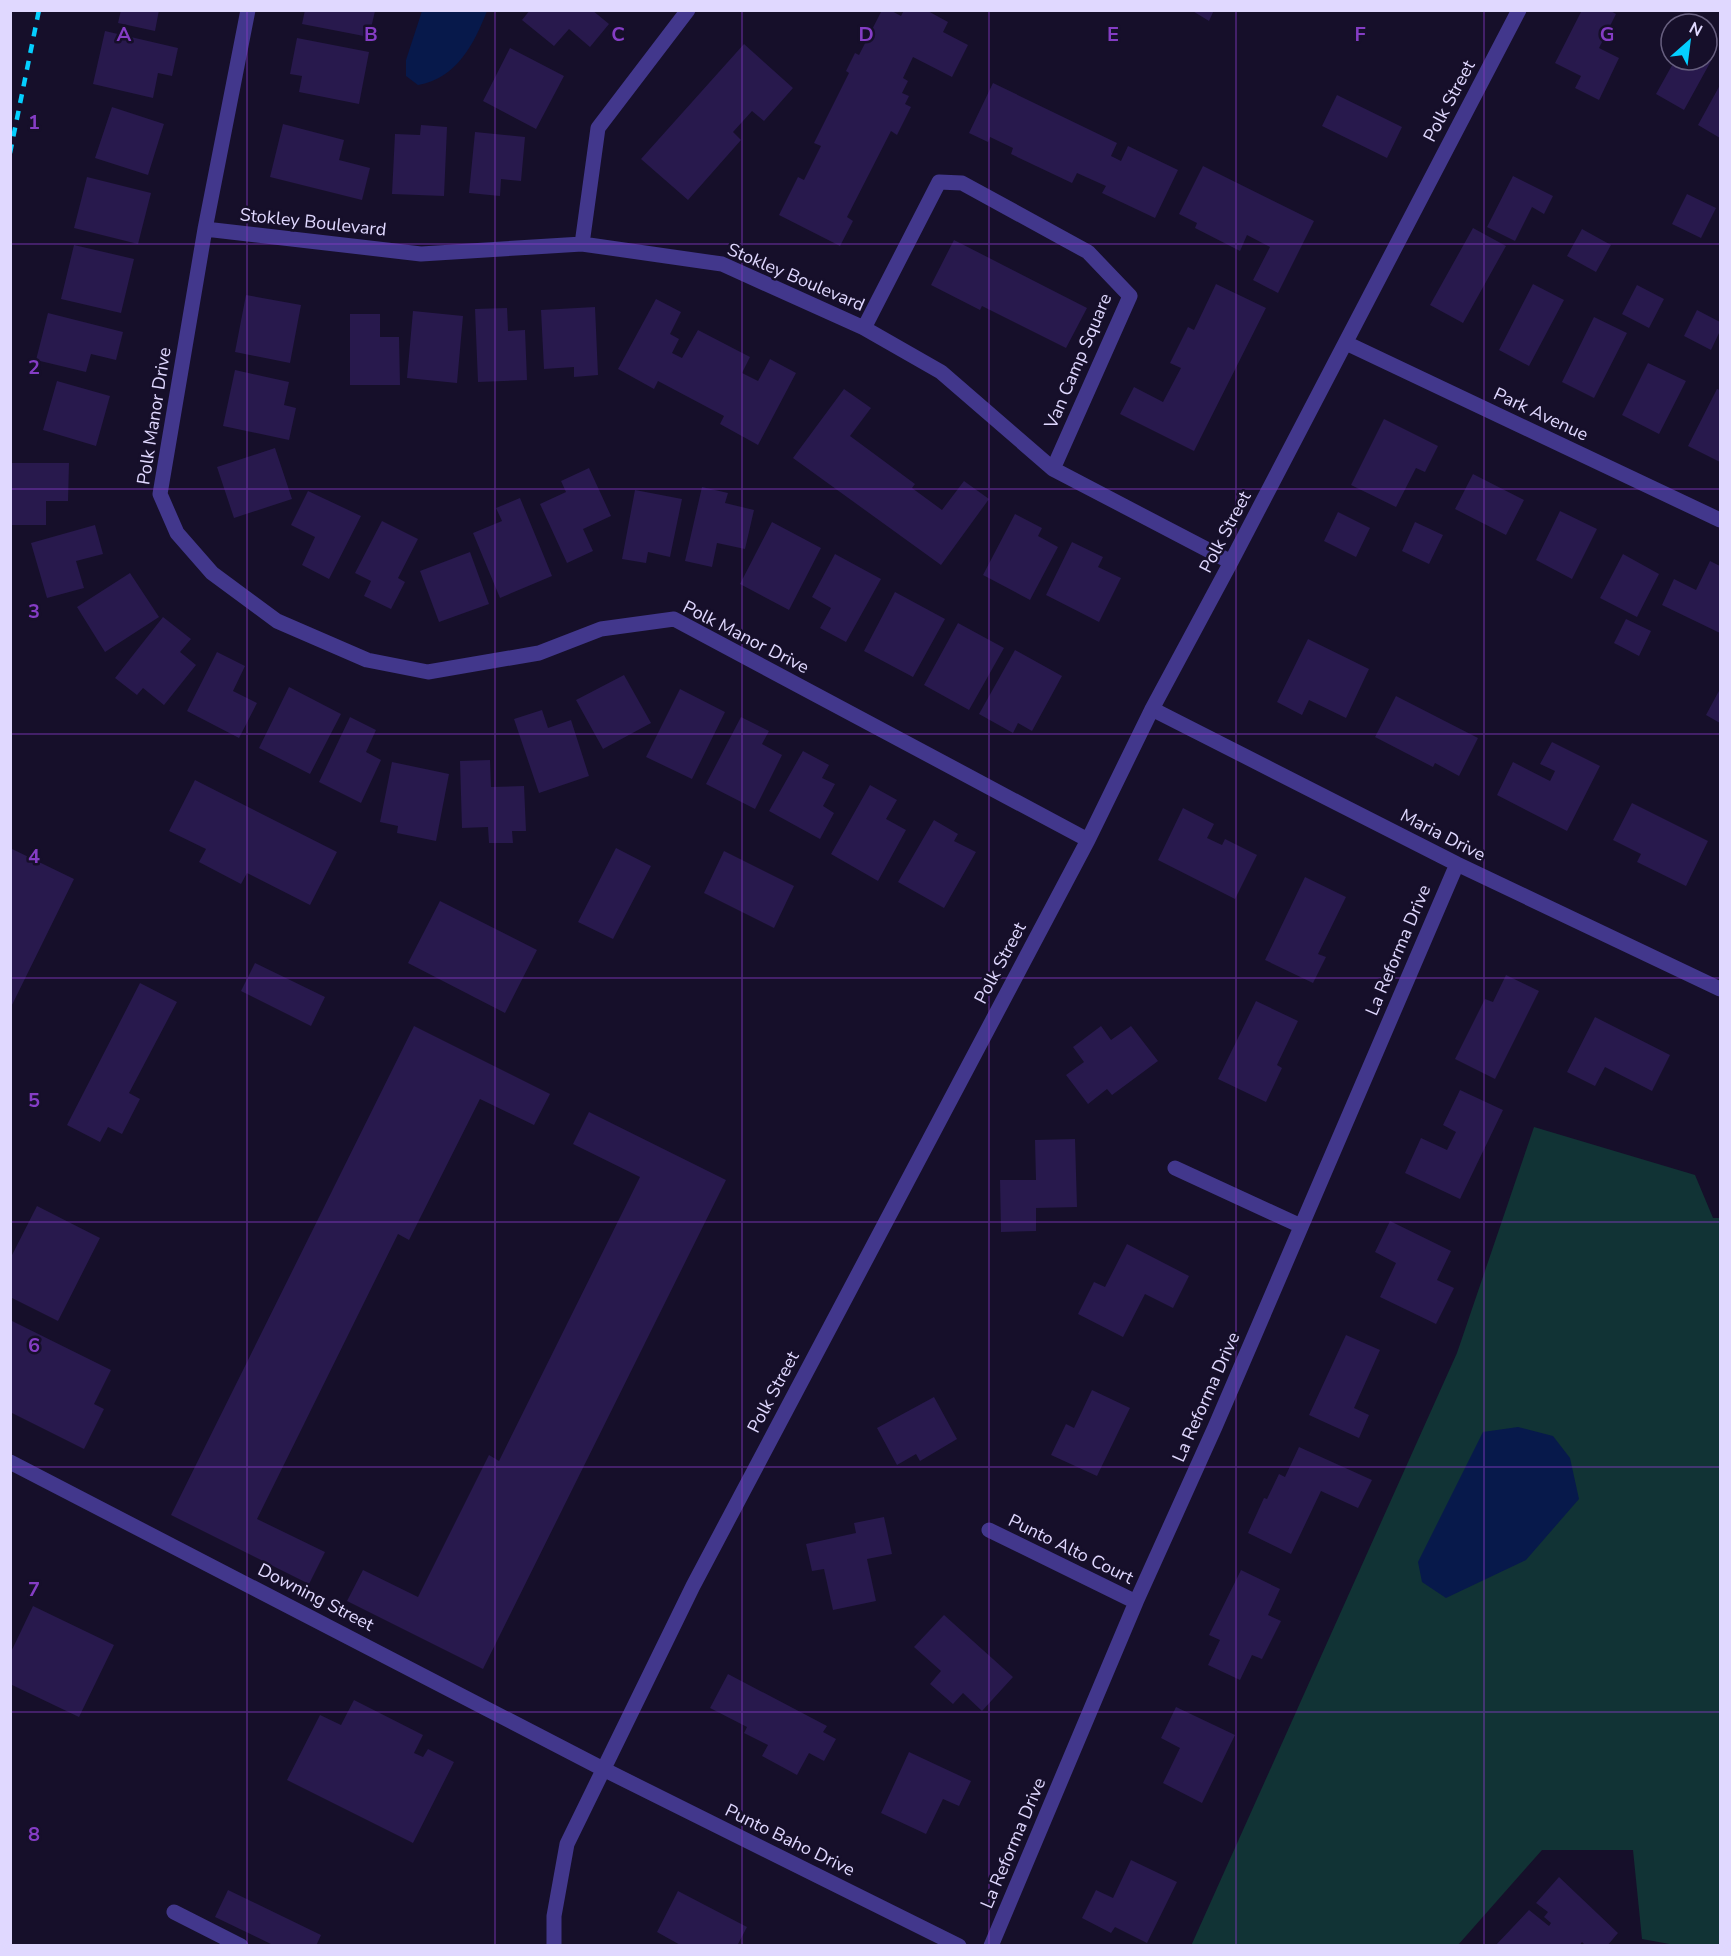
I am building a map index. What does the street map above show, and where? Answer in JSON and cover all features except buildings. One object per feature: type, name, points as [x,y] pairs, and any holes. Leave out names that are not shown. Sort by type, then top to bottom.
[{"type":"street","name":"Polk Manor Drive","points":[[248,10],[205,230],[160,494],[177,533],[212,573],[277,621],[367,660],[428,672],[539,653],[601,629],[674,619],[1088,840]]},
{"type":"street","points":[[582,244],[598,128],[688,10]]},
{"type":"street","name":"Polk Street","points":[[554,1946],[554,1916],[567,1844],[693,1586],[1088,840],[1152,709],[1346,344],[1519,10]]},
{"type":"street","name":"Van Camp Square","points":[[864,328],[939,182],[962,183],[1088,252],[1130,296],[1053,469]]},
{"type":"street","name":"Stokley Boulevard","points":[[205,230],[421,254],[582,244],[722,264],[864,328],[941,372],[1053,469],[1231,562]]},
{"type":"street","name":"Park Avenue","points":[[1346,344],[1720,520]]},
{"type":"street","name":"Maria Drive","points":[[1152,709],[1457,864],[1720,989]]},
{"type":"street","name":"La Reforma Drive","points":[[992,1946],[1136,1602],[1457,864]]},
{"type":"street","points":[[1174,1168],[1301,1226]]},
{"type":"street","name":"Downing Street","points":[[10,1462],[603,1768]]},
{"type":"street","name":"Punto Alto Court","points":[[989,1530],[1136,1602]]},
{"type":"street","name":"Punto Baho Drive","points":[[603,1768],[958,1946]]},
{"type":"street","points":[[174,1912],[241,1946]]},
{"type":"green space","points":[[1534,1127],[1695,1175],[1713,1218],[1720,1218],[1720,1945],[1675,1945],[1642,1939],[1633,1850],[1542,1850],[1458,1945],[1191,1946],[1457,1353]]},
{"type":"water","points":[[422,11],[487,11],[470,47],[454,67],[432,81],[418,85],[406,76],[406,60]]},
{"type":"water","points":[[1518,1427],[1553,1436],[1570,1458],[1579,1499],[1526,1560],[1446,1598],[1422,1582],[1418,1562],[1483,1432]]},
{"type":"railway","points":[[10,153],[39,10]]}]
